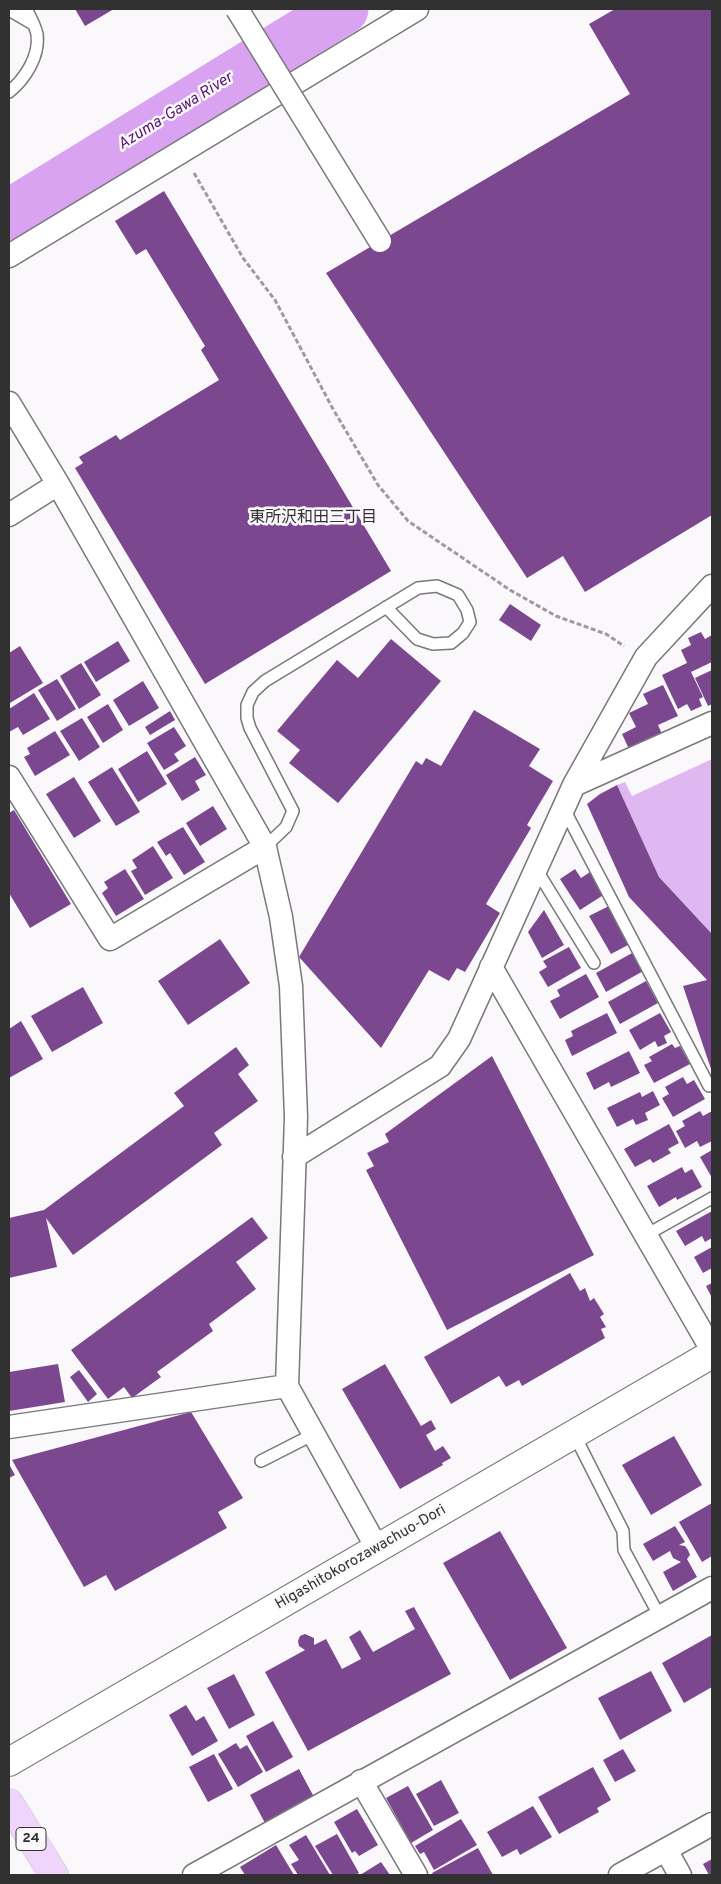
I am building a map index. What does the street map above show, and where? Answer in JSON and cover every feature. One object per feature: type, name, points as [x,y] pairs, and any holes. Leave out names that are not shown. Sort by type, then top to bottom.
[{"type":"main road","name":"24","points":[[9,1803],[54,1875]]},
{"type":"street","points":[[237,9],[380,242]]},
{"type":"street","points":[[9,256],[417,9]]},
{"type":"street","points":[[9,403],[58,484],[265,847],[281,917],[290,986],[296,1117],[287,1386],[377,1548]]},
{"type":"street","points":[[9,515],[58,484]]},
{"type":"street","points":[[294,1157],[440,1066],[459,1039],[574,785],[642,663],[712,586]]},
{"type":"street","points":[[574,785],[712,723]]},
{"type":"street","points":[[11,784],[110,939],[265,847]]},
{"type":"street","points":[[491,967],[712,1352]]},
{"type":"street","name":"Higashitokorozawachuo-Dori","points":[[9,1762],[712,1352]]},
{"type":"street","points":[[9,1427],[287,1386]]},
{"type":"street","points":[[194,1875],[360,1781],[712,1588]]},
{"type":"street","points":[[360,1781],[416,1875]]},
{"type":"street","points":[[620,1875],[712,1824]]},
{"type":"street","points":[[666,1850],[680,1875]]},
{"type":"lane","points":[[9,92],[18,85],[30,69],[35,51],[37,34],[26,9]]},
{"type":"lane","points":[[9,10],[32,24]]},
{"type":"lane","points":[[265,847],[286,827],[293,811],[250,728],[247,705],[253,692],[265,681],[386,607],[418,588],[437,586],[458,595],[467,610],[470,622],[463,633],[451,643],[433,644],[417,639],[386,607]]},
{"type":"lane","points":[[563,807],[709,1086]]},
{"type":"lane","points":[[535,868],[594,964]]},
{"type":"lane","points":[[646,1235],[712,1198]]},
{"type":"lane","points":[[261,1461],[314,1434]]},
{"type":"lane","points":[[574,1434],[623,1531],[624,1550],[660,1617]]},
{"type":"path","points":[[182,150],[242,258],[275,300],[333,409],[378,486],[408,521],[510,590],[556,616],[606,634],[633,652],[642,663]]},
{"type":"shaded area","points":[[712,759],[712,934],[659,877],[617,785],[625,782],[632,796]]},
{"type":"building","points":[[75,9],[114,9],[85,26]]},
{"type":"building","points":[[615,9],[712,9],[712,515],[585,592],[563,556],[527,578],[326,273],[630,94],[589,24]]},
{"type":"building","points":[[164,191],[391,571],[205,684],[75,468],[83,463],[79,457],[116,435],[120,440],[219,380],[201,350],[205,346],[146,249],[136,255],[115,221]]},
{"type":"building","points":[[510,604],[541,625],[531,641],[499,620]]},
{"type":"building","points":[[701,632],[705,639],[712,635],[712,662],[691,672],[703,697],[699,699],[702,706],[691,711],[687,704],[678,709],[662,675],[687,663],[681,650],[691,645],[688,638]]},
{"type":"building","points":[[391,639],[441,681],[338,803],[289,763],[300,750],[277,731],[337,660],[358,678]]},
{"type":"building","points":[[118,641],[130,661],[96,682],[84,662]]},
{"type":"building","points":[[20,646],[43,683],[10,703],[9,653]]},
{"type":"building","points":[[81,663],[101,695],[79,709],[60,676]]},
{"type":"building","points":[[712,670],[712,704],[708,706],[695,678]]},
{"type":"building","points":[[57,679],[76,709],[57,721],[38,690]]},
{"type":"building","points":[[143,681],[159,708],[129,726],[113,700]]},
{"type":"building","points":[[663,685],[678,716],[658,725],[662,734],[629,749],[622,734],[636,727],[629,713],[648,704],[643,694]]},
{"type":"building","points":[[34,693],[50,719],[23,735],[18,727],[9,732],[9,709]]},
{"type":"building","points":[[108,704],[123,730],[103,743],[87,717]]},
{"type":"building","points":[[474,710],[540,749],[529,766],[553,781],[527,825],[531,828],[486,904],[500,913],[465,972],[457,968],[449,981],[429,970],[381,1048],[299,957],[416,761],[422,765],[426,758],[441,766]]},
{"type":"building","points":[[170,711],[175,720],[150,735],[145,727]]},
{"type":"building","points":[[82,718],[100,747],[79,761],[60,731]]},
{"type":"building","points":[[174,727],[186,746],[174,754],[179,761],[164,770],[147,743]]},
{"type":"building","points":[[55,731],[70,755],[35,776],[24,757],[30,754],[27,748]]},
{"type":"building","points":[[147,751],[167,784],[138,802],[118,769]]},
{"type":"building","points":[[195,757],[206,775],[195,781],[200,790],[182,801],[166,775]]},
{"type":"building","points":[[112,767],[140,812],[116,826],[88,782]]},
{"type":"building","points":[[74,777],[101,821],[74,838],[46,794]]},
{"type":"building","points":[[617,785],[659,877],[712,934],[712,1072],[683,986],[707,980],[629,897],[587,804]]},
{"type":"building","points":[[213,806],[227,829],[200,846],[186,823]]},
{"type":"building","points":[[14,810],[71,904],[30,928],[9,893],[9,813]]},
{"type":"building","points":[[183,827],[205,862],[184,875],[170,853],[166,856],[157,842]]},
{"type":"building","points":[[153,846],[173,878],[145,895],[131,871],[137,868],[132,860]]},
{"type":"building","points":[[125,869],[144,899],[116,916],[102,893],[108,888],[104,882]]},
{"type":"building","points":[[575,869],[581,878],[590,872],[605,894],[580,910],[560,879]]},
{"type":"building","points":[[609,906],[630,944],[611,954],[589,916]]},
{"type":"building","points":[[544,910],[564,945],[542,958],[528,932]]},
{"type":"building","points":[[220,939],[250,983],[188,1025],[158,981]]},
{"type":"building","points":[[569,947],[581,968],[548,987],[539,972],[547,967],[543,961]]},
{"type":"building","points":[[634,952],[645,970],[606,992],[596,973]]},
{"type":"building","points":[[586,974],[599,997],[560,1019],[550,1001],[560,996],[557,990]]},
{"type":"building","points":[[646,981],[658,1003],[620,1024],[608,1002]]},
{"type":"building","points":[[83,987],[103,1023],[52,1052],[31,1016]]},
{"type":"building","points":[[607,1013],[617,1033],[572,1056],[565,1040],[573,1036],[571,1031]]},
{"type":"building","points":[[660,1013],[671,1032],[664,1036],[667,1043],[658,1047],[655,1041],[640,1050],[629,1030]]},
{"type":"building","points":[[21,1021],[43,1059],[9,1078],[9,1029]]},
{"type":"building","points":[[672,1044],[675,1048],[680,1046],[690,1064],[654,1083],[644,1065],[652,1061],[649,1057]]},
{"type":"building","points":[[236,1047],[249,1065],[238,1074],[258,1101],[214,1133],[222,1145],[73,1255],[46,1218],[57,1267],[9,1278],[9,1218],[44,1210],[184,1106],[174,1093]]},
{"type":"building","points":[[629,1051],[640,1073],[611,1087],[609,1082],[594,1090],[586,1073]]},
{"type":"building","points":[[492,1056],[594,1255],[447,1330],[366,1170],[374,1166],[367,1153],[389,1142],[385,1134]]},
{"type":"building","points":[[683,1077],[687,1084],[694,1080],[705,1099],[673,1117],[662,1098],[669,1094],[665,1087]]},
{"type":"building","points":[[653,1091],[660,1105],[645,1113],[648,1120],[636,1125],[633,1119],[617,1127],[607,1108],[640,1092],[642,1097]]},
{"type":"building","points":[[700,1111],[703,1116],[712,1111],[712,1141],[700,1147],[697,1141],[685,1148],[676,1131],[685,1126],[682,1121]]},
{"type":"building","points":[[669,1124],[679,1143],[668,1149],[671,1153],[653,1163],[650,1159],[635,1167],[624,1149]]},
{"type":"building","points":[[712,1150],[712,1178],[700,1157]]},
{"type":"building","points":[[682,1167],[685,1173],[692,1169],[702,1187],[677,1200],[676,1197],[659,1207],[647,1186]]},
{"type":"building","points":[[712,1211],[712,1238],[705,1242],[702,1236],[685,1246],[676,1231]]},
{"type":"building","points":[[252,1217],[268,1238],[236,1262],[256,1289],[209,1324],[213,1331],[157,1372],[161,1377],[132,1398],[124,1387],[108,1399],[71,1350]]},
{"type":"building","points":[[712,1247],[712,1268],[703,1273],[694,1257]]},
{"type":"building","points":[[570,1273],[580,1291],[585,1288],[590,1301],[594,1298],[604,1314],[600,1317],[606,1327],[601,1329],[605,1338],[522,1386],[519,1380],[506,1387],[499,1376],[451,1404],[424,1357]]},
{"type":"building","points":[[712,1283],[712,1298],[706,1286]]},
{"type":"building","points":[[58,1364],[65,1402],[9,1411],[9,1372]]},
{"type":"building","points":[[385,1364],[421,1426],[431,1420],[436,1429],[426,1435],[435,1451],[443,1446],[451,1458],[442,1463],[443,1465],[400,1489],[342,1389]]},
{"type":"building","points":[[79,1370],[97,1394],[88,1402],[70,1377]]},
{"type":"building","points":[[191,1412],[243,1498],[218,1512],[227,1528],[115,1591],[106,1575],[84,1587],[12,1460]]},
{"type":"building","points":[[674,1436],[702,1485],[651,1515],[622,1465]]},
{"type":"building","points":[[9,1464],[15,1475],[9,1478]]},
{"type":"building","points":[[712,1503],[712,1556],[702,1562],[679,1522]]},
{"type":"building","points":[[675,1526],[685,1542],[679,1545],[685,1546],[688,1550],[690,1555],[687,1559],[697,1577],[673,1591],[663,1572],[681,1562],[673,1558],[670,1551],[653,1561],[643,1544]]},
{"type":"building","points":[[500,1531],[567,1648],[510,1680],[443,1563]]},
{"type":"building","points":[[414,1607],[451,1674],[308,1751],[265,1672],[305,1650],[299,1646],[298,1641],[300,1636],[305,1634],[314,1638],[314,1645],[326,1639],[342,1669],[361,1659],[349,1637],[360,1630],[373,1652],[415,1629],[405,1611]]},
{"type":"building","points":[[712,1635],[712,1687],[684,1703],[662,1663]]},
{"type":"building","points":[[651,1671],[672,1711],[620,1740],[598,1698]]},
{"type":"building","points":[[234,1674],[255,1715],[229,1729],[207,1688]]},
{"type":"building","points":[[186,1705],[196,1721],[204,1716],[218,1741],[192,1756],[169,1715]]},
{"type":"building","points":[[273,1721],[293,1757],[266,1772],[246,1736]]},
{"type":"building","points":[[236,1743],[240,1749],[247,1745],[263,1772],[238,1787],[218,1754]]},
{"type":"building","points":[[623,1749],[636,1771],[615,1782],[603,1760]]},
{"type":"building","points":[[214,1754],[233,1789],[208,1802],[189,1767]]},
{"type":"building","points":[[593,1767],[611,1800],[597,1808],[599,1812],[559,1834],[538,1797]]},
{"type":"building","points":[[299,1769],[314,1797],[265,1823],[250,1795]]},
{"type":"building","points":[[441,1780],[459,1813],[434,1826],[416,1794]]},
{"type":"building","points":[[408,1786],[433,1830],[411,1843],[386,1798]]},
{"type":"building","points":[[533,1806],[552,1837],[520,1855],[517,1849],[502,1857],[487,1832]]},
{"type":"building","points":[[357,1809],[378,1845],[359,1856],[355,1851],[352,1853],[334,1822]]},
{"type":"building","points":[[461,1819],[477,1845],[434,1870],[424,1852],[420,1854],[415,1846]]},
{"type":"building","points":[[337,1834],[359,1873],[355,1875],[333,1875],[315,1846]]},
{"type":"building","points":[[306,1835],[330,1875],[298,1875],[291,1864],[299,1860],[289,1845]]},
{"type":"building","points":[[276,1845],[294,1875],[245,1875],[240,1867]]},
{"type":"building","points":[[478,1848],[493,1875],[434,1875],[432,1873]]},
{"type":"building","points":[[712,1859],[712,1875],[709,1875],[703,1864]]},
{"type":"building","points":[[381,1862],[390,1875],[360,1875]]},
{"type":"waterway","name":"Azuma-Gawa River","points":[[9,215],[343,9]]},
{"type":"district","name":"東所沢和田三丁目","points":[[313,519]]}]
